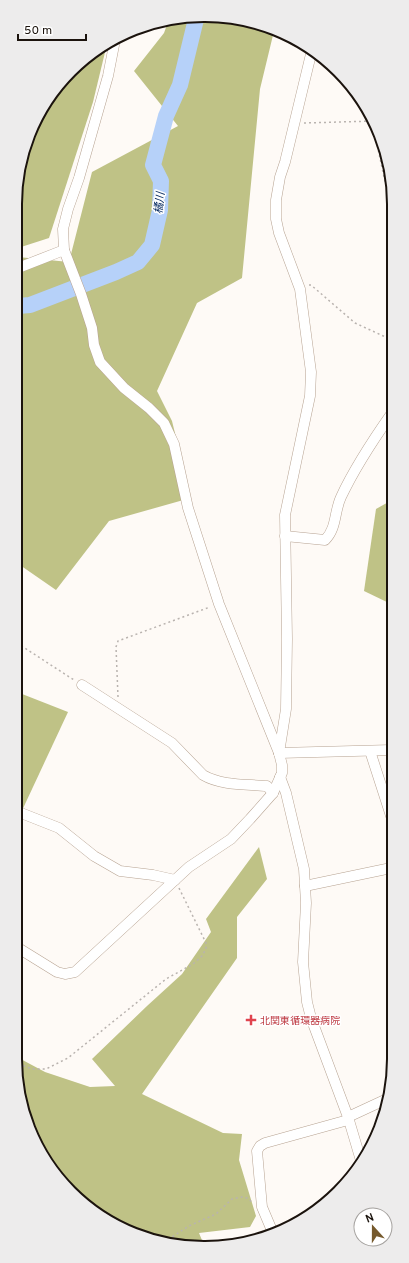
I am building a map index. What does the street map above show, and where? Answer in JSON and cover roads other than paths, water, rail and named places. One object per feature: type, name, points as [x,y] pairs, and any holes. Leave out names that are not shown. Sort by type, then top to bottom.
[{"type":"street","points":[[22,950],[57,972],[65,974],[75,972],[189,867],[231,839],[273,793],[280,777],[282,765],[279,753],[219,604],[188,508],[174,444],[164,423],[149,408],[124,388],[100,362],[94,345],[92,328],[64,250],[63,230],[68,209],[79,178],[108,76],[114,46]]},
{"type":"street","points":[[279,753],[286,709],[287,639],[285,515],[310,396],[311,372],[299,286],[279,233],[276,208],[280,178],[311,56]]},
{"type":"street","points":[[22,266],[64,250]]},
{"type":"street","points":[[285,536],[326,540],[331,534],[340,499],[359,461],[387,420]]},
{"type":"street","points":[[82,685],[172,743],[203,775],[208,778],[222,782],[267,786],[273,793]]},
{"type":"street","points":[[279,753],[370,752],[387,750]]},
{"type":"street","points":[[370,752],[387,804]]},
{"type":"street","points":[[280,777],[288,800],[304,869],[306,903],[303,962],[307,1002],[311,1018],[348,1119],[359,1155]]},
{"type":"street","points":[[22,813],[59,828],[94,856],[120,871],[153,875],[175,880]]},
{"type":"street","points":[[305,886],[387,869]]},
{"type":"street","points":[[271,1228],[262,1207],[257,1151],[260,1146],[265,1143],[348,1119],[382,1102]]},
{"type":"waterway","name":"橘川","points":[[22,306],[30,305],[138,262],[152,245],[160,210],[161,181],[153,165],[166,116],[180,85],[195,22]]},
{"type":"place","name":"北関東循環器病院","points":[[251,1020]]}]
